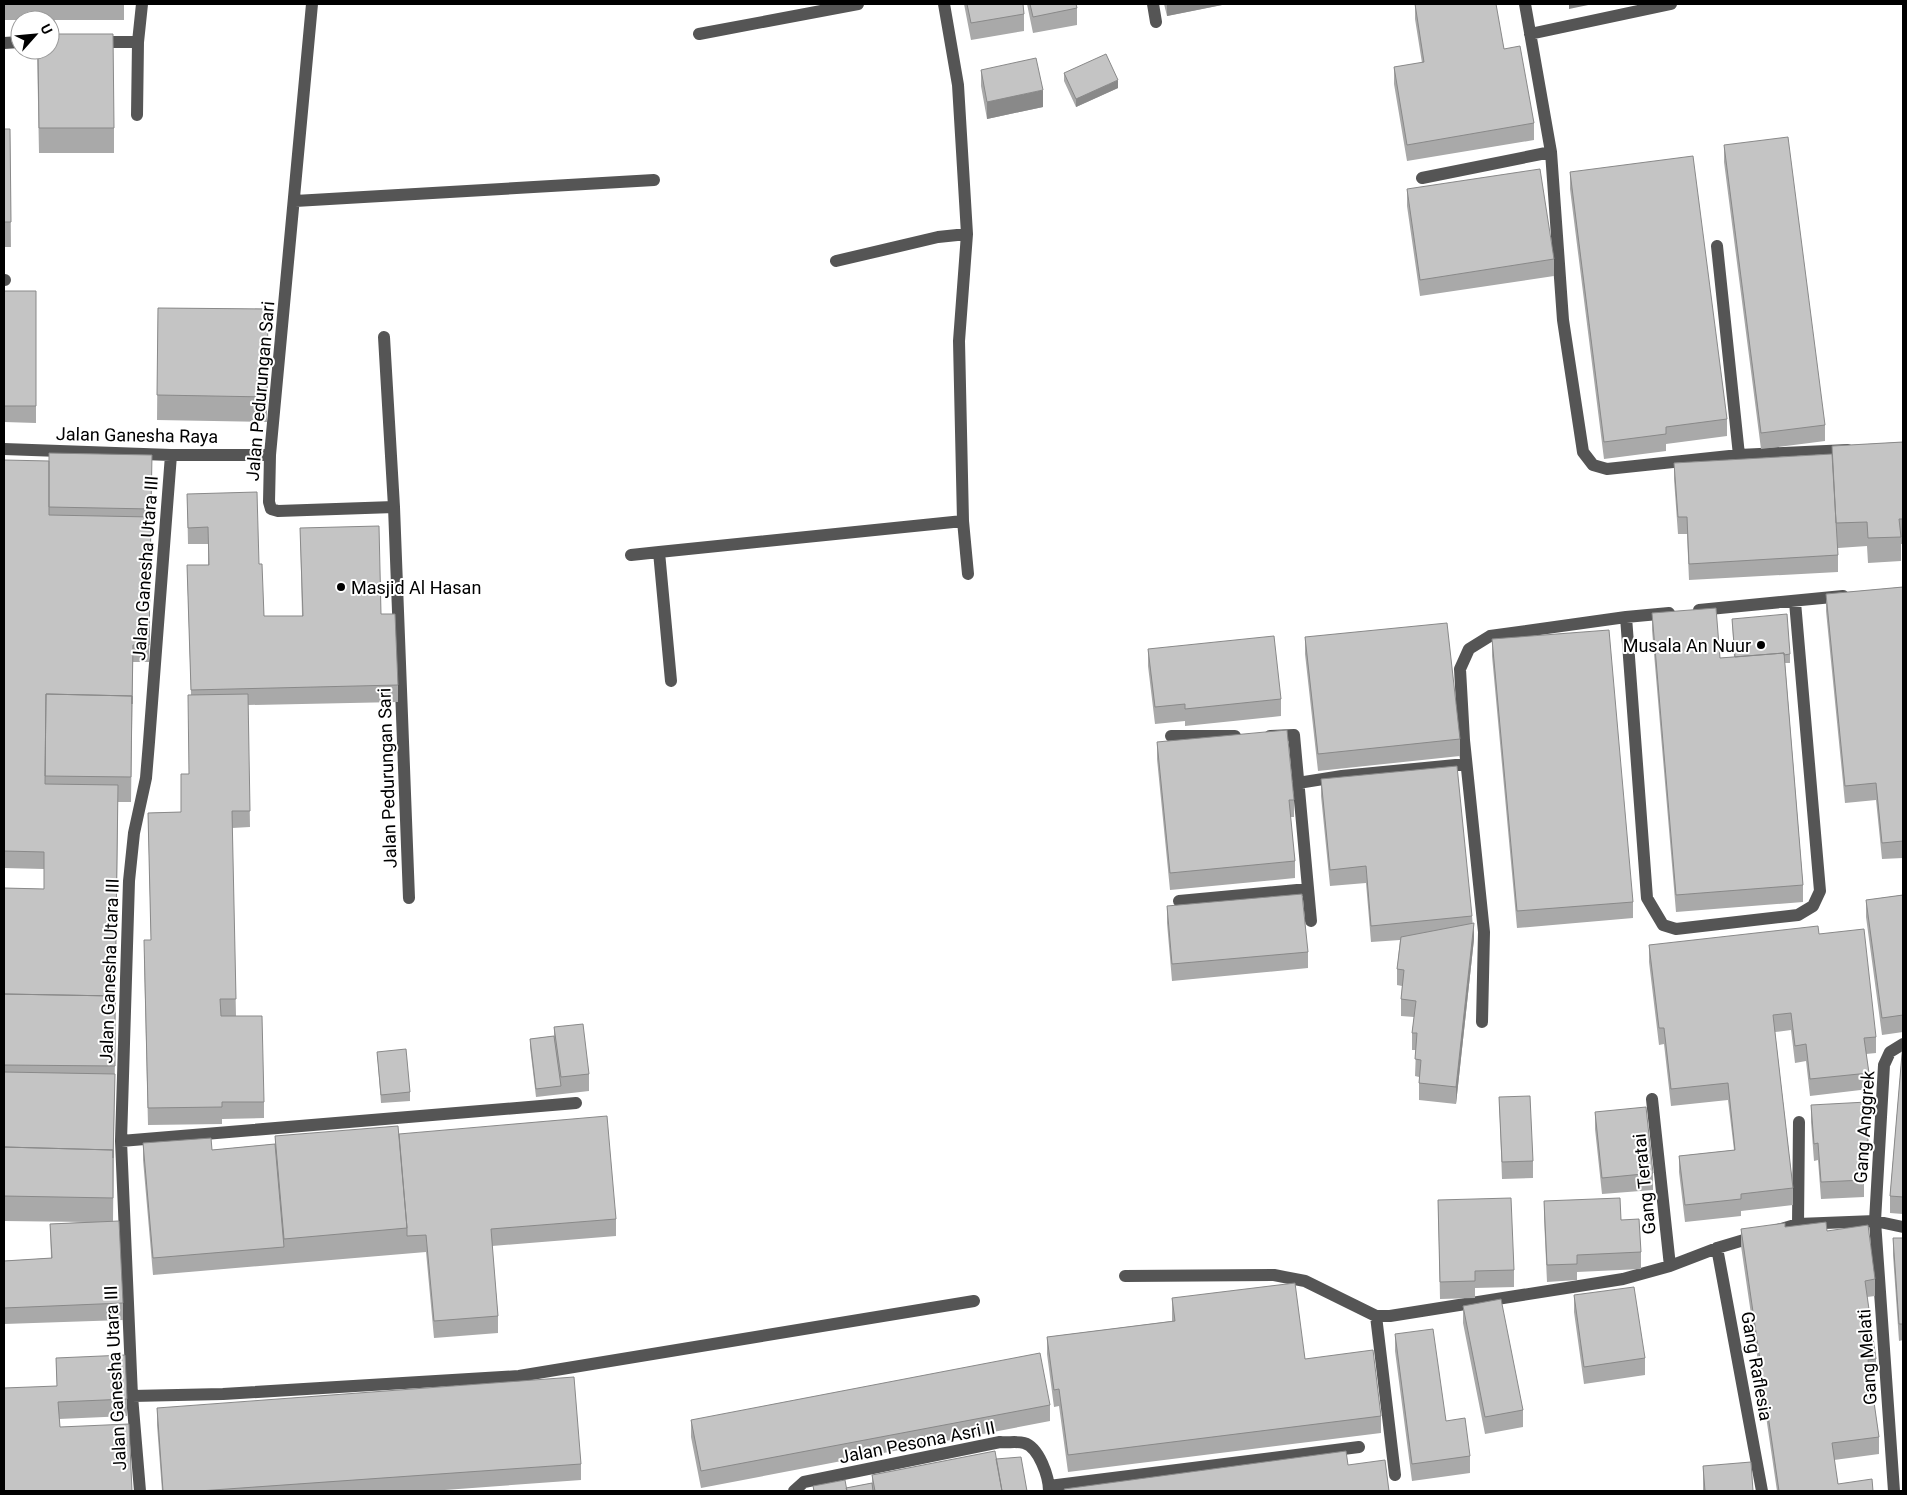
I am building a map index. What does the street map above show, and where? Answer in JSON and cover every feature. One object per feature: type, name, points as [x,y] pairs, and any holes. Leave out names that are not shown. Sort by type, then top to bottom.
[{"type":"street","points":[[137,115],[138,42],[142,4]]},
{"type":"street","name":"Jalan Pedurungan Sari","points":[[312,4],[270,454],[269,502],[271,509],[278,511],[394,507],[409,898]]},
{"type":"street","points":[[699,34],[858,4]]},
{"type":"street","points":[[944,4],[958,84],[967,234],[959,340],[963,522],[968,574]]},
{"type":"street","points":[[1154,4],[1156,22]]},
{"type":"street","points":[[1525,4],[1551,152],[1563,320],[1583,452],[1593,465],[1607,469],[1739,456],[1858,449]]},
{"type":"street","points":[[1530,34],[1672,4]]},
{"type":"street","points":[[80,42],[138,42]]},
{"type":"street","points":[[1422,178],[1551,152]]},
{"type":"street","points":[[295,201],[654,180]]},
{"type":"street","points":[[836,261],[938,237],[967,234]]},
{"type":"street","points":[[1717,246],[1739,456]]},
{"type":"street","points":[[384,336],[394,507]]},
{"type":"street","name":"Jalan Ganesha Raya","points":[[4,449],[171,455],[270,454]]},
{"type":"street","name":"Jalan Ganesha Utara III","points":[[140,1491],[132,1396],[121,1141],[129,881],[134,833],[147,760],[171,455]]},
{"type":"street","points":[[631,555],[963,522]]},
{"type":"street","points":[[659,552],[671,681]]},
{"type":"street","points":[[1482,1022],[1484,932],[1466,764],[1460,669],[1469,649],[1490,636],[1626,617],[1795,602],[1854,594]]},
{"type":"street","points":[[1626,617],[1647,898],[1653,912],[1663,924],[1676,929],[1798,915],[1813,906],[1820,891],[1795,602]]},
{"type":"street","points":[[1171,736],[1294,735],[1312,921]]},
{"type":"street","points":[[1298,783],[1342,776],[1466,764]]},
{"type":"street","points":[[1179,900],[1308,890]]},
{"type":"street","name":"Gang Anggrek","points":[[1875,1221],[1884,1065],[1890,1052],[1903,1044]]},
{"type":"street","name":"Gang Teratai","points":[[1652,1099],[1670,1266]]},
{"type":"street","points":[[121,1141],[576,1103]]},
{"type":"street","points":[[1798,1224],[1799,1122]]},
{"type":"street","points":[[1125,1276],[1274,1275],[1304,1281],[1376,1316],[1390,1316],[1623,1279],[1670,1266],[1718,1248],[1798,1224],[1875,1221],[1903,1227]]},
{"type":"street","name":"Gang Melati","points":[[1875,1221],[1894,1491]]},
{"type":"street","name":"Gang Raflesia","points":[[1718,1248],[1762,1491]]},
{"type":"street","points":[[132,1396],[223,1394],[519,1376],[974,1301]]},
{"type":"street","points":[[1376,1316],[1395,1475]]},
{"type":"street","name":"Jalan Pesona Asri II","points":[[794,1491],[804,1482],[1000,1442],[1024,1443],[1032,1448],[1040,1462],[1049,1488]]},
{"type":"street","points":[[1049,1488],[1359,1447]]},
{"type":"building","points":[[967,4],[1023,4],[1024,14],[971,23]]},
{"type":"building","points":[[1030,4],[1076,4],[1077,8],[1033,17]]},
{"type":"building","points":[[1415,4],[1496,4],[1504,49],[1520,46],[1534,123],[1407,145],[1394,67],[1424,62]]},
{"type":"building","points":[[60,34],[113,34],[114,128],[39,128],[38,60],[60,60]]},
{"type":"building","points":[[1106,54],[1118,80],[1076,99],[1064,73]]},
{"type":"building","points":[[1036,58],[1043,90],[987,102],[981,70]]},
{"type":"building","points":[[4,129],[10,129],[11,222],[4,222]]},
{"type":"building","points":[[1788,137],[1825,425],[1761,433],[1724,145]]},
{"type":"building","points":[[1693,156],[1727,419],[1666,427],[1666,434],[1604,442],[1570,172]]},
{"type":"building","points":[[1540,169],[1554,259],[1420,280],[1407,189]]},
{"type":"building","points":[[4,291],[36,291],[36,406],[4,406]]},
{"type":"building","points":[[158,308],[268,309],[267,397],[157,395]]},
{"type":"building","points":[[1903,442],[1903,519],[1899,519],[1901,537],[1868,538],[1867,522],[1836,523],[1832,446]]},
{"type":"building","points":[[49,453],[152,455],[151,509],[49,507]]},
{"type":"building","points":[[1832,454],[1838,555],[1689,564],[1687,517],[1678,517],[1674,463]]},
{"type":"building","points":[[4,460],[49,461],[49,515],[151,517],[149,645],[133,645],[132,704],[132,696],[46,694],[45,784],[118,785],[115,1004],[115,996],[4,994],[4,888],[44,889],[44,852],[4,851]]},
{"type":"building","points":[[257,492],[259,564],[262,564],[264,616],[303,616],[300,528],[379,526],[381,614],[395,614],[398,685],[191,690],[187,565],[209,565],[208,527],[188,528],[187,494]]},
{"type":"building","points":[[1903,587],[1903,841],[1882,843],[1876,783],[1845,786],[1826,594]]},
{"type":"building","points":[[1716,608],[1720,658],[1784,653],[1803,885],[1676,895],[1652,613]]},
{"type":"building","name":"Musala An Nuur","points":[[1787,614],[1790,654],[1735,657],[1732,619]]},
{"type":"building","points":[[1447,623],[1460,739],[1318,754],[1305,637]]},
{"type":"building","points":[[1609,630],[1633,902],[1517,911],[1492,639]]},
{"type":"building","points":[[1274,636],[1281,699],[1185,709],[1185,704],[1155,707],[1148,649]]},
{"type":"building","points":[[46,694],[132,696],[131,777],[45,776]]},
{"type":"building","points":[[248,694],[250,811],[232,811],[236,999],[220,999],[221,1016],[262,1016],[264,1102],[222,1102],[222,1107],[148,1108],[144,940],[151,940],[148,813],[181,812],[181,774],[189,774],[188,695]]},
{"type":"building","points":[[1287,730],[1294,800],[1289,800],[1295,861],[1170,873],[1157,742]]},
{"type":"building","points":[[1457,766],[1472,916],[1371,926],[1366,866],[1330,870],[1321,779]]},
{"type":"building","points":[[1302,894],[1308,952],[1172,964],[1167,906]]},
{"type":"building","points":[[1903,895],[1903,1015],[1882,1018],[1866,900]]},
{"type":"building","points":[[1474,923],[1456,1087],[1419,1083],[1421,1060],[1415,1059],[1417,1033],[1412,1033],[1416,1001],[1401,999],[1404,970],[1397,969],[1401,937]]},
{"type":"building","points":[[1818,926],[1819,934],[1864,929],[1876,1037],[1864,1038],[1869,1073],[1810,1079],[1806,1044],[1795,1046],[1791,1013],[1773,1015],[1793,1188],[1741,1194],[1741,1199],[1685,1205],[1679,1156],[1735,1150],[1728,1083],[1671,1089],[1664,1028],[1659,1028],[1649,945]]},
{"type":"building","points":[[4,994],[115,996],[115,1066],[4,1065]]},
{"type":"building","points":[[583,1024],[589,1074],[561,1077],[554,1027]]},
{"type":"building","points":[[554,1036],[561,1086],[536,1089],[530,1039]]},
{"type":"building","points":[[1903,1042],[1903,1197],[1890,1196]]},
{"type":"building","points":[[406,1049],[410,1092],[381,1095],[377,1052]]},
{"type":"building","points":[[4,1072],[115,1074],[113,1158],[113,1150],[4,1147]]},
{"type":"building","points":[[1530,1096],[1533,1161],[1502,1162],[1499,1097]]},
{"type":"building","points":[[1867,1102],[1868,1141],[1863,1142],[1864,1180],[1821,1182],[1818,1143],[1814,1144],[1811,1105]]},
{"type":"building","points":[[1646,1107],[1653,1173],[1602,1178],[1595,1112]]},
{"type":"building","points":[[607,1116],[616,1219],[491,1229],[498,1316],[434,1321],[426,1235],[407,1236],[399,1134]]},
{"type":"building","points":[[398,1126],[407,1228],[284,1239],[275,1136]]},
{"type":"building","points":[[211,1138],[212,1150],[275,1144],[284,1247],[153,1258],[143,1143]]},
{"type":"building","points":[[4,1147],[113,1150],[113,1198],[4,1196]]},
{"type":"building","points":[[1511,1198],[1514,1270],[1475,1271],[1475,1281],[1440,1282],[1438,1200]]},
{"type":"building","points":[[1620,1198],[1621,1220],[1639,1219],[1641,1252],[1577,1255],[1577,1264],[1547,1265],[1544,1201]]},
{"type":"building","points":[[119,1221],[123,1303],[4,1308],[4,1261],[52,1258],[50,1224]]},
{"type":"building","points":[[1826,1222],[1827,1231],[1868,1225],[1875,1279],[1865,1281],[1876,1359],[1868,1360],[1879,1437],[1832,1443],[1838,1484],[1872,1479],[1873,1491],[1779,1491],[1741,1229],[1785,1223],[1785,1227]]},
{"type":"building","points":[[1893,1238],[1903,1238],[1903,1324],[1899,1324]]},
{"type":"building","points":[[1295,1283],[1305,1359],[1373,1350],[1381,1416],[1068,1455],[1059,1389],[1054,1390],[1047,1337],[1175,1321],[1172,1298]]},
{"type":"building","points":[[1634,1287],[1645,1358],[1584,1367],[1574,1295]]},
{"type":"building","points":[[1501,1299],[1523,1410],[1485,1417],[1463,1306]]},
{"type":"building","points":[[1433,1329],[1446,1421],[1465,1418],[1470,1456],[1412,1464],[1395,1334]]},
{"type":"building","points":[[1040,1353],[1050,1405],[701,1471],[691,1420]]},
{"type":"building","points":[[125,1355],[127,1399],[58,1402],[60,1427],[129,1424],[132,1491],[4,1491],[4,1388],[57,1386],[56,1358]]},
{"type":"building","points":[[574,1377],[581,1464],[199,1491],[163,1491],[157,1408]]},
{"type":"building","points":[[995,1451],[1002,1491],[875,1491],[872,1475]]},
{"type":"building","points":[[1346,1451],[1348,1465],[1385,1460],[1389,1491],[1065,1491],[1064,1489]]},
{"type":"building","points":[[1021,1457],[1027,1491],[1002,1491],[996,1459]]},
{"type":"building","points":[[1751,1462],[1753,1491],[1705,1491],[1703,1466]]},
{"type":"building","points":[[845,1480],[847,1491],[814,1491],[813,1486]]},
{"type":"building","points":[[872,1483],[873,1491],[847,1491],[846,1488]]},
{"type":"place","name":"Masjid Al Hasan","points":[[341,587]]},
{"type":"place","name":"Musala An Nuur","points":[[1761,645]]}]
